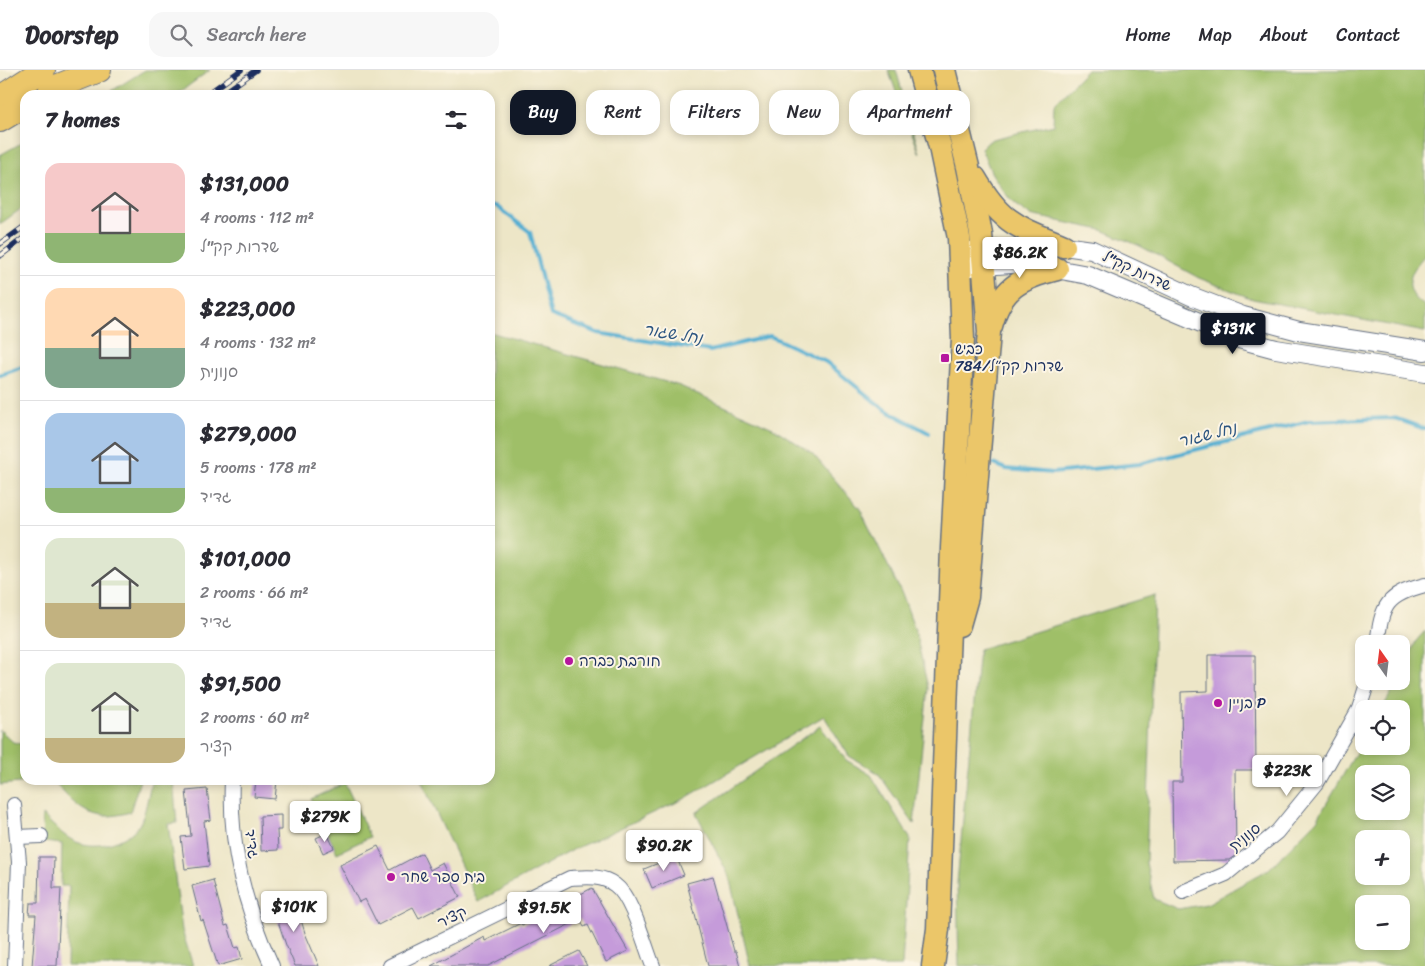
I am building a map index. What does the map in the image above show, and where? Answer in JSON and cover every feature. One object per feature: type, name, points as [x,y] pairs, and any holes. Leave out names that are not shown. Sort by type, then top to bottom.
[{"type":"highway","points":[[0,97],[33,70]]},
{"type":"highway","points":[[45,85],[79,70]]},
{"type":"highway","points":[[26,90],[99,70]]},
{"type":"highway","points":[[0,97],[20,92]]},
{"type":"highway","points":[[0,120],[20,108]]},
{"type":"main road","points":[[919,70],[940,147],[960,260],[962,339],[938,930],[933,966]]},
{"type":"main road","points":[[944,70],[968,167],[983,258],[989,332],[966,597],[949,664]]},
{"type":"main road","points":[[968,167],[983,193],[1002,217],[1019,228],[1064,246]]},
{"type":"main road","points":[[989,332],[999,302],[1013,287],[1029,277],[1057,269]]},
{"type":"main road","points":[[938,930],[942,966]]},
{"type":"street","name":"שדרות קק\"ל","points":[[960,260],[1064,246],[1092,250],[1191,296],[1243,316],[1300,331],[1425,350]]},
{"type":"street","name":"שדרות קק\"ל","points":[[983,258],[1088,274],[1239,340],[1276,349],[1425,373]]},
{"type":"street","points":[[1378,635],[1383,608],[1404,590],[1425,585]]},
{"type":"street","name":"סנונית","points":[[1183,892],[1226,874],[1277,832],[1317,783],[1359,709],[1365,690]]},
{"type":"street","name":"גדיד","points":[[232,785],[234,836],[243,887],[252,920],[272,966]]},
{"type":"street","points":[[14,805],[19,862],[15,966]]},
{"type":"street","points":[[17,837],[41,836]]},
{"type":"street","name":"קציר","points":[[390,966],[570,878],[589,876],[600,878],[616,886],[626,897],[651,965]]},
{"type":"green space","points":[[145,70],[210,70],[183,90],[113,90]]},
{"type":"green space","points":[[888,70],[896,70],[902,90],[896,90]]},
{"type":"green space","points":[[1087,70],[1425,70],[1425,255],[1415,268],[1410,281],[1410,288],[1417,300],[1425,306],[1425,332],[1253,299],[1199,278],[1140,246],[1102,230],[1030,215],[1014,204],[991,172],[981,148],[992,139],[1053,125],[1054,104]]},
{"type":"green space","points":[[913,135],[915,135],[920,154]]},
{"type":"green space","points":[[20,144],[20,210],[0,224],[0,155]]},
{"type":"green space","points":[[495,333],[680,386],[775,429],[812,453],[860,509],[903,596],[915,630],[928,688],[914,824],[878,773],[849,756],[824,716],[684,799],[572,850],[478,902],[423,785],[495,785]]},
{"type":"green space","points":[[1155,595],[1146,863],[1154,899],[1178,909],[1207,904],[1269,869],[1317,820],[1355,755],[1410,755],[1410,700],[1387,700],[1393,690],[1410,690],[1410,655],[1416,641],[1425,631],[1425,966],[959,966],[957,883],[979,649]]},
{"type":"green space","points":[[820,726],[846,760],[871,775],[910,838],[902,966],[750,966],[729,876],[696,813]]},
{"type":"green space","points":[[0,730],[13,742],[20,744],[20,783],[0,785]]},
{"type":"green space","points":[[57,785],[138,785],[130,812],[117,815],[95,815],[77,806]]},
{"type":"green space","points":[[151,785],[173,785],[177,823],[168,824],[182,930],[193,966],[67,966],[69,886],[61,886],[62,844],[43,842],[42,815],[72,840],[89,845],[99,845],[117,841],[133,832],[139,825]]},
{"type":"green space","points":[[341,785],[346,785],[370,837],[337,853],[311,799]]},
{"type":"building","points":[[1208,655],[1255,655],[1256,770],[1235,770],[1236,855],[1229,860],[1173,861],[1172,782],[1182,782],[1181,692],[1208,691]]},
{"type":"building","points":[[255,785],[276,785],[275,799],[254,797]]},
{"type":"building","points":[[207,789],[211,820],[204,821],[209,866],[185,869],[181,837],[191,836],[186,791]]},
{"type":"building","points":[[281,815],[281,830],[277,830],[278,850],[261,851],[260,816]]},
{"type":"building","points":[[327,833],[334,848],[323,853],[316,838]]},
{"type":"building","points":[[378,846],[390,870],[422,853],[430,870],[443,863],[460,897],[419,918],[413,907],[378,925],[365,899],[359,902],[340,865]]},
{"type":"building","points":[[676,856],[684,875],[652,888],[644,869]]},
{"type":"building","points":[[39,857],[54,857],[53,888],[61,888],[57,966],[32,966],[36,915],[29,915],[30,903],[38,903]]},
{"type":"building","points":[[713,876],[740,966],[708,966],[687,883]]},
{"type":"building","points":[[213,880],[225,926],[228,925],[235,948],[239,947],[242,959],[218,966],[203,920],[201,921],[192,886]]},
{"type":"building","points":[[592,888],[628,951],[606,962],[588,925],[584,927],[580,919],[488,966],[431,966],[484,937],[485,941],[521,923],[522,925]]},
{"type":"building","points":[[294,897],[305,933],[319,966],[295,966],[286,945],[272,904]]},
{"type":"building","points":[[579,951],[587,966],[549,966]]},
{"type":"waterway","name":"נחל שגור","points":[[495,206],[530,232],[551,315],[598,333],[710,351],[770,336],[826,362],[884,409],[929,433]]},
{"type":"waterway","name":"נחל שגור","points":[[0,375],[20,368]]},
{"type":"waterway","name":"נחל שגור","points":[[994,464],[1006,469],[1053,473],[1139,464],[1309,421],[1394,418],[1425,429]]},
{"type":"railway","points":[[213,90],[241,70]]},
{"type":"railway","points":[[228,90],[256,70]]},
{"type":"railway","points":[[0,244],[20,230]]},
{"type":"railway","points":[[0,256],[20,241]]},
{"type":"place","name":"כביש 784/שדרות קק״ל","points":[[945,358]]},
{"type":"place","name":"חורבת כברה","points":[[569,661]]},
{"type":"place","name":"בניין P","points":[[1218,703]]},
{"type":"place","name":"בית ספר שחר","points":[[391,877]]}]
